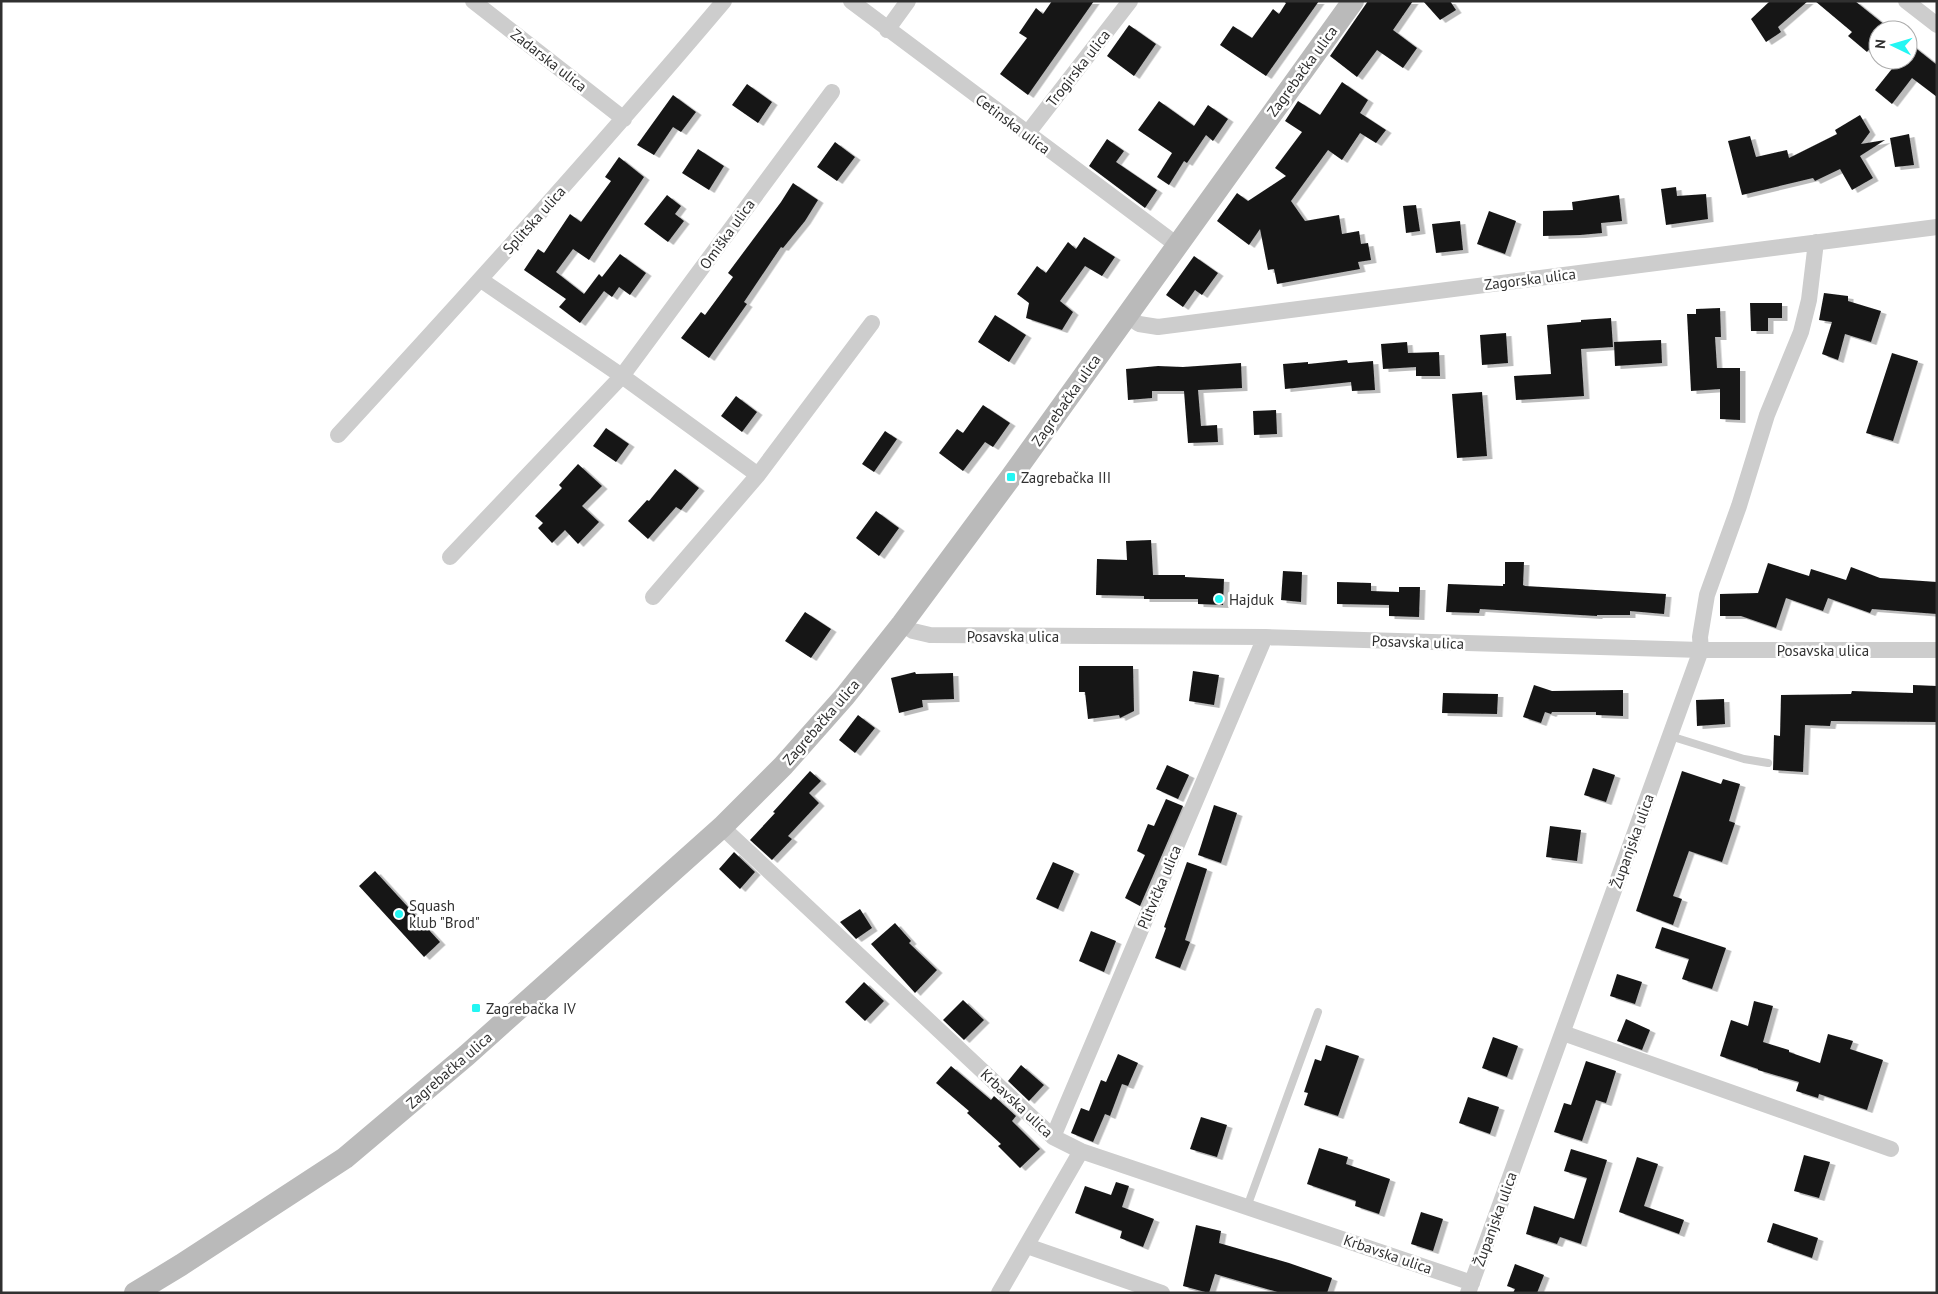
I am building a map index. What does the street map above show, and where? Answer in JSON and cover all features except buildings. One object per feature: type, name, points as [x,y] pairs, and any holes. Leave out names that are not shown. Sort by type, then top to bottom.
[{"type":"main road","name":"Zagrebačka ulica","points":[[135,1293],[182,1265],[345,1158],[467,1055],[722,827],[784,766],[845,696],[902,624],[1011,477],[1353,1]]},
{"type":"street","name":"Zadarska ulica","points":[[473,1],[624,119]]},
{"type":"street","name":"Splitska ulica","points":[[338,434],[481,280],[624,119],[724,1]]},
{"type":"street","name":"Cetinska ulica","points":[[851,1],[887,30],[1177,245]]},
{"type":"street","points":[[887,30],[908,1]]},
{"type":"street","name":"Trogirska ulica","points":[[1027,134],[1130,1]]},
{"type":"street","points":[[1906,1],[1937,25]]},
{"type":"street","name":"Omiška ulica","points":[[450,557],[622,376],[832,92]]},
{"type":"street","name":"Zagorska ulica","points":[[1126,316],[1139,324],[1158,327],[1937,227]]},
{"type":"street","name":"Županjska ulica","points":[[1470,1288],[1701,650],[1700,637],[1706,596],[1739,506],[1767,415],[1801,332],[1809,300],[1816,242]]},
{"type":"street","points":[[481,280],[622,376],[758,475]]},
{"type":"street","points":[[653,597],[758,475],[872,323]]},
{"type":"street","name":"Posavska ulica","points":[[902,624],[913,631],[930,635],[1265,637],[1701,650],[1937,650]]},
{"type":"street","name":"Plitvička ulica","points":[[1053,1137],[1265,637]]},
{"type":"street","name":"Krbavska ulica","points":[[722,827],[1053,1137],[1081,1150],[1248,1207],[1470,1288]]},
{"type":"street","points":[[1563,1033],[1891,1149]]},
{"type":"street","points":[[999,1293],[1081,1150]]},
{"type":"street","points":[[1027,1246],[1162,1293]]},
{"type":"lane","points":[[1670,736],[1744,759],[1768,763]]},
{"type":"lane","points":[[1248,1207],[1318,1012]]},
{"type":"place","name":"Zagrebačka III","points":[[1011,477]]},
{"type":"place","name":"Hajduk","points":[[1219,599]]},
{"type":"place","name":"Squash klub \"Brod\"","points":[[399,914]]},
{"type":"place","name":"Zagrebačka IV","points":[[476,1008]]}]
